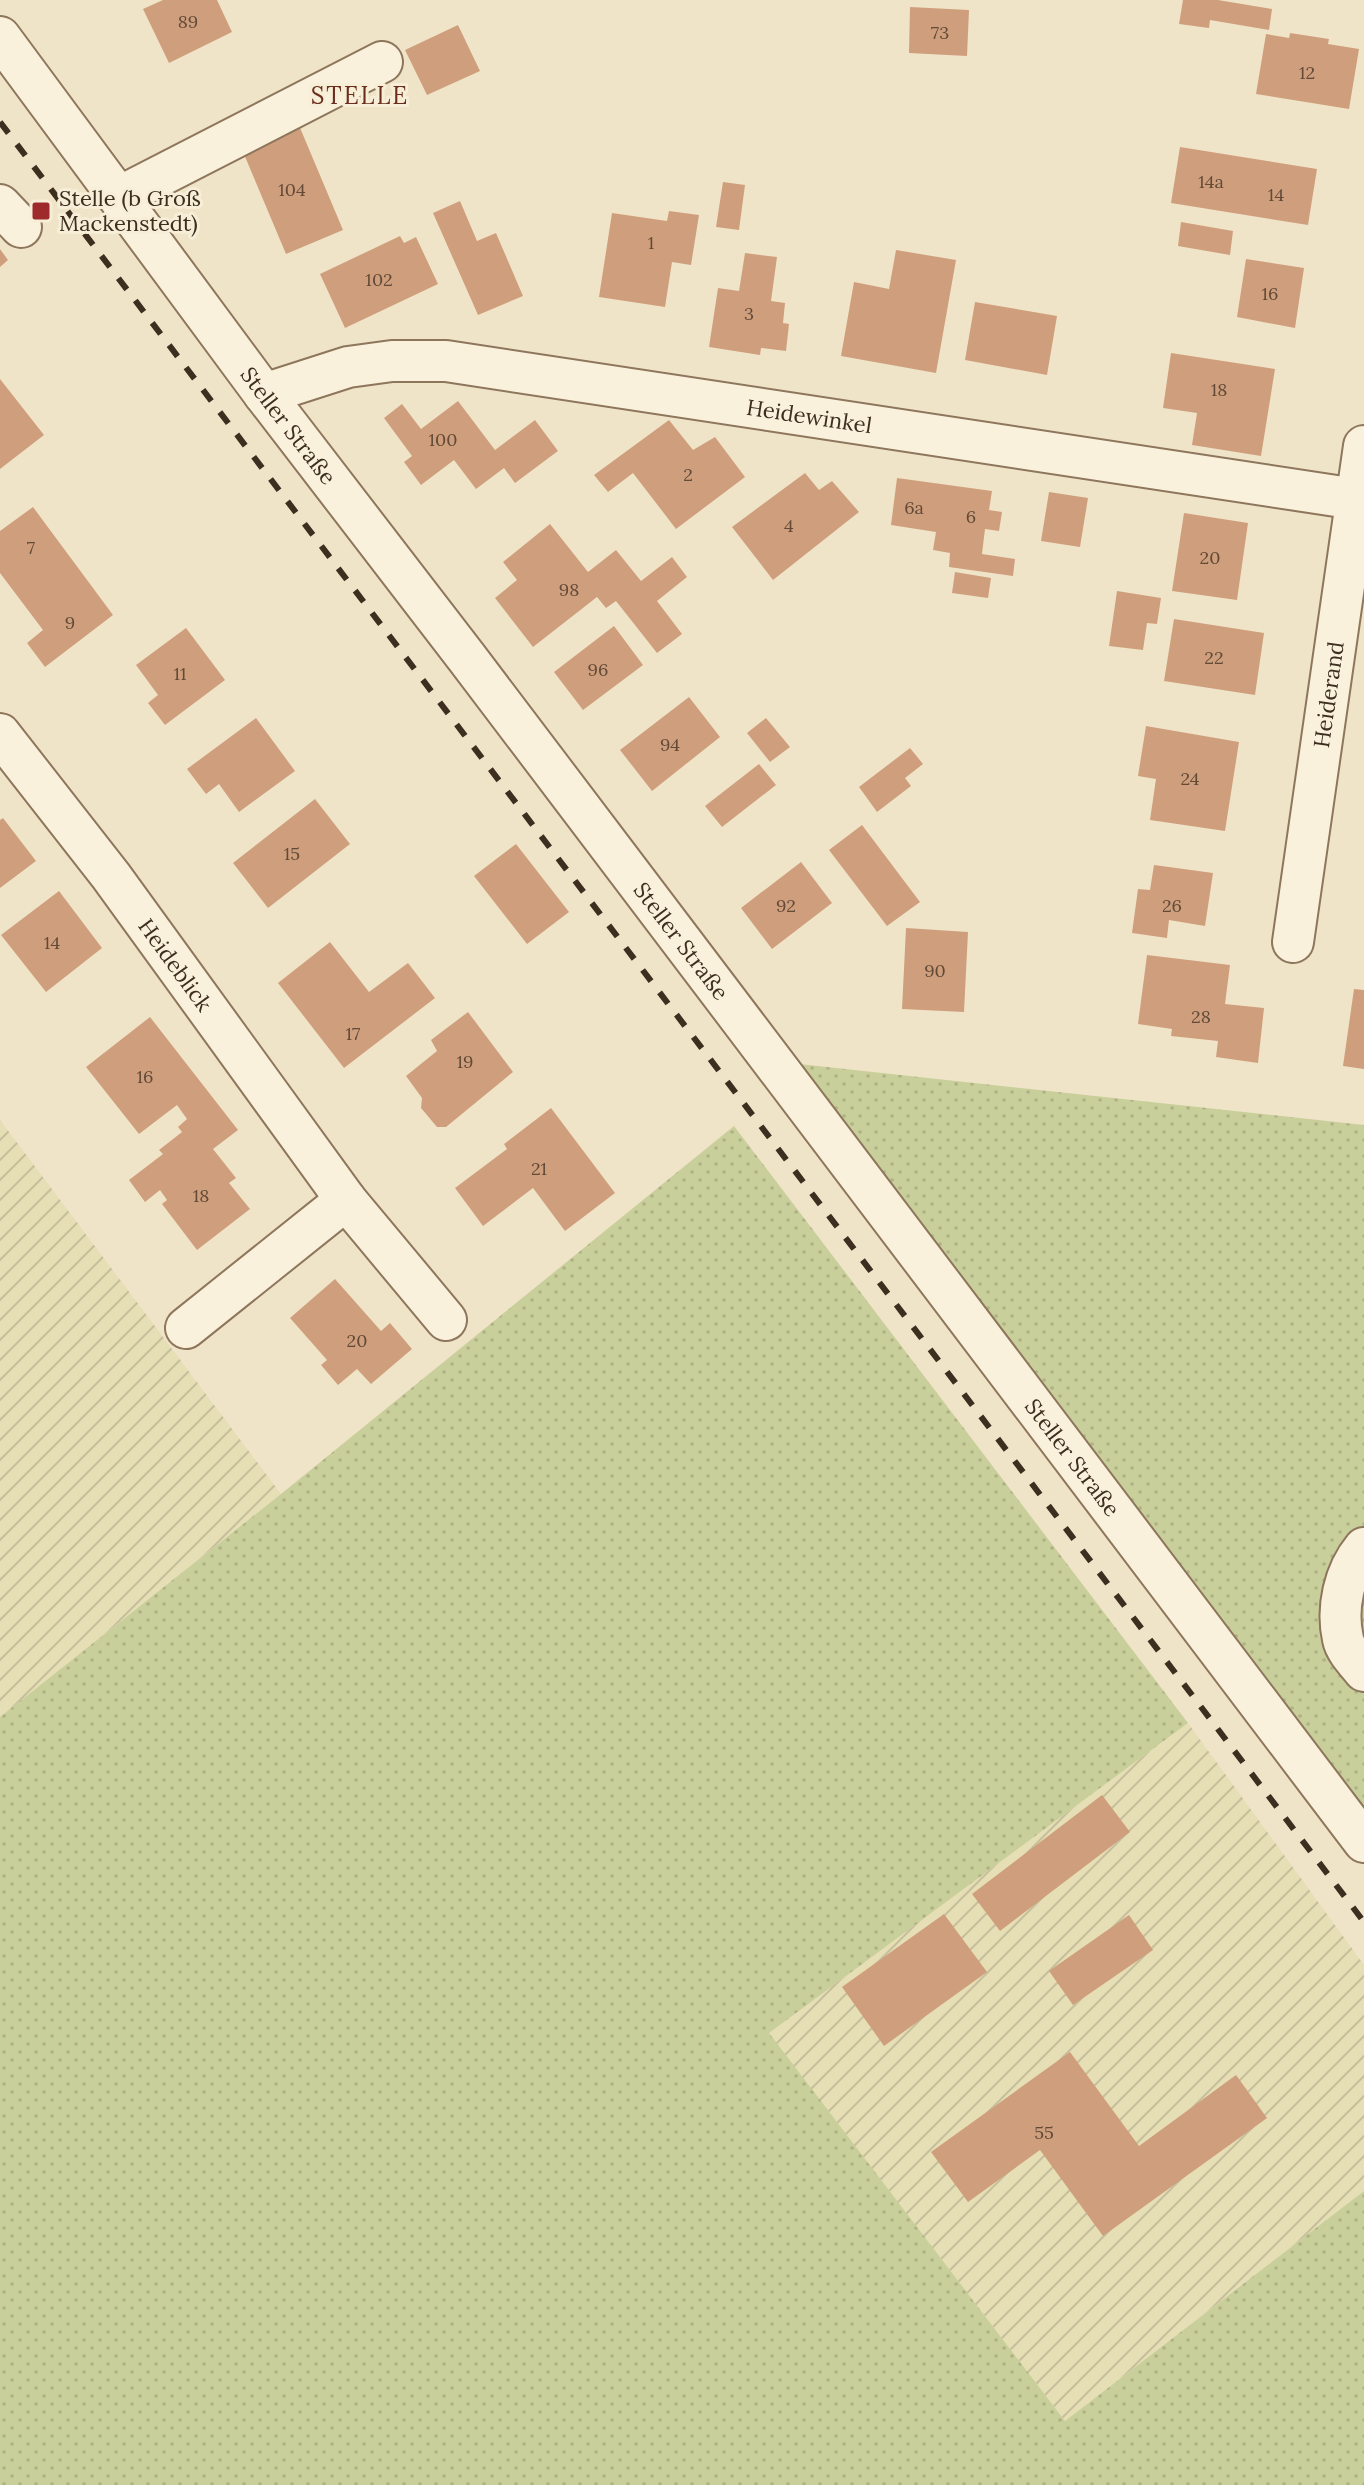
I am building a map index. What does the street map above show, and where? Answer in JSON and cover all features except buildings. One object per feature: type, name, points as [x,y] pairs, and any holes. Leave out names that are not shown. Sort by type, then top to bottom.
[{"type":"street","name":"Steller Straße","points":[[0,37],[264,394],[1364,1842]]},
{"type":"street","points":[[119,197],[382,62]]},
{"type":"street","name":"Heidewinkel","points":[[264,394],[348,367],[392,361],[446,361],[1356,499]]},
{"type":"street","name":"Heiderand","points":[[1293,942],[1364,446]]},
{"type":"street","name":"Heideblick","points":[[0,734],[111,876],[346,1200],[446,1320]]},
{"type":"street","points":[[186,1328],[346,1200]]},
{"type":"street","points":[[1364,1548],[1348,1576],[1341,1601],[1343,1642],[1364,1671]]},
{"type":"shaded area","points":[[0,1120],[281,1494],[0,1717]]},
{"type":"shaded area","points":[[1188,1723],[1364,1965],[1364,2191],[1065,2421],[768,2033]]},
{"type":"green space","points":[[790,1063],[1364,1125],[1364,1807]]},
{"type":"green space","points":[[734,1126],[1188,1723],[769,2033],[1065,2421],[1364,2191],[1364,2485],[0,2485],[0,1717],[281,1494]]},
{"type":"railway","points":[[0,122],[1364,1922]]},
{"type":"place","name":"Stelle (b Groß Mackenstedt)","points":[[41,211]]},
{"type":"district","name":"STELLE","points":[[360,95]]}]
